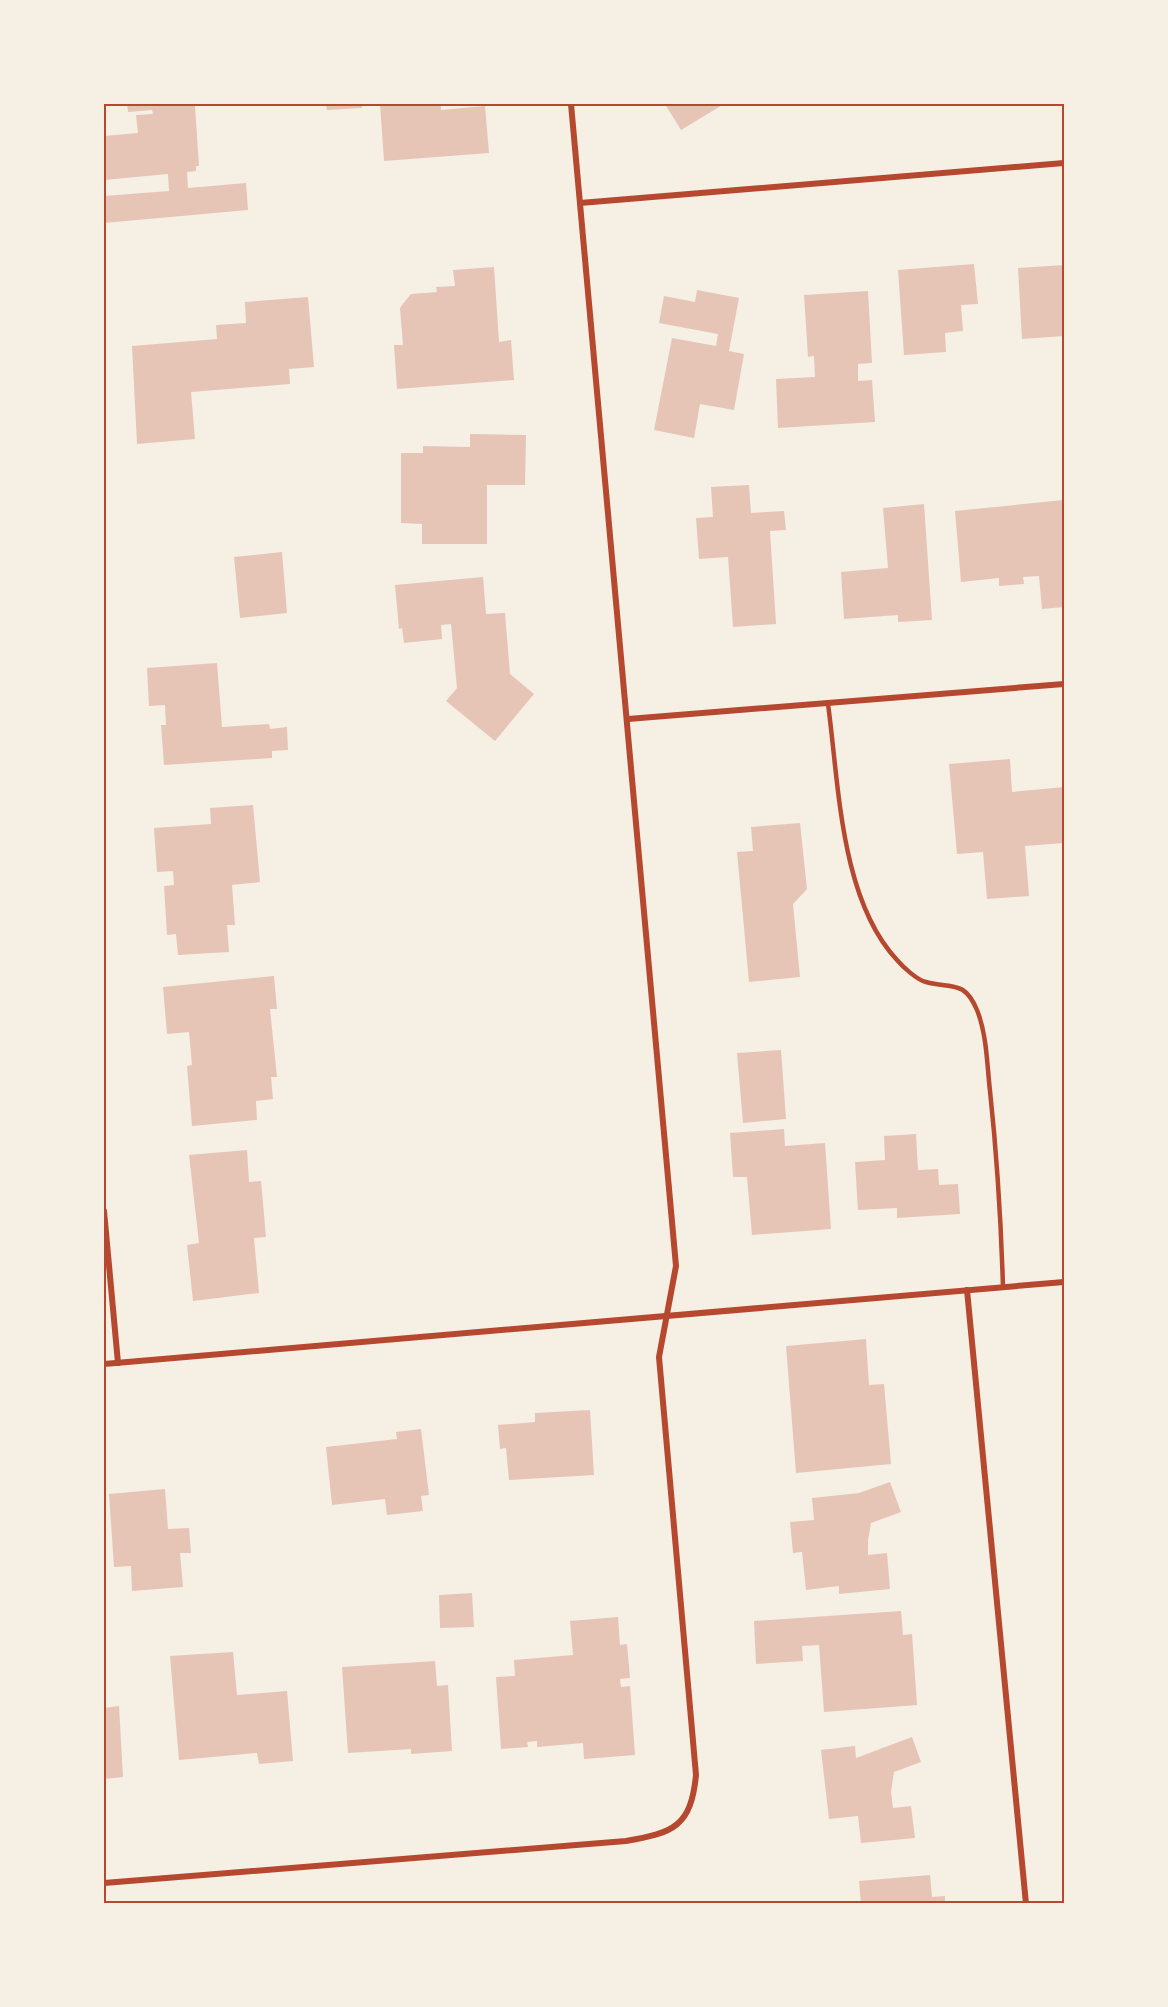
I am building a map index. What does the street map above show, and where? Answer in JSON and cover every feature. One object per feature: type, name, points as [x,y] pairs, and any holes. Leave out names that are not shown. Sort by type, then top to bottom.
[{"type":"street","points":[[104,1883],[626,1841],[659,1834],[677,1827],[690,1809],[696,1775],[659,1358],[676,1266],[571,104]]},
{"type":"street","points":[[580,203],[1065,163]]},
{"type":"street","points":[[628,719],[828,705],[1065,684]]},
{"type":"street","points":[[104,1210],[118,1363]]},
{"type":"street","points":[[104,1364],[1065,1282]]},
{"type":"street","points":[[967,1290],[1026,1904]]},
{"type":"lane","points":[[828,705],[849,862],[869,920],[897,960],[924,982],[951,984],[965,990],[977,1010],[985,1044],[1000,1183],[1003,1287]]},
{"type":"building","points":[[127,104],[209,104],[195,106],[199,166],[196,166],[196,171],[187,172],[188,188],[246,183],[248,210],[104,223],[104,196],[169,191],[168,174],[104,180],[104,136],[138,133],[136,115],[153,114],[152,110],[128,112]]},
{"type":"building","points":[[326,104],[362,104],[362,108],[327,110]]},
{"type":"building","points":[[380,104],[441,104],[441,110],[485,106],[489,153],[384,161]]},
{"type":"building","points":[[665,104],[724,104],[681,130]]},
{"type":"building","points":[[974,264],[978,304],[961,305],[963,331],[945,333],[946,352],[904,355],[898,270]]},
{"type":"building","points":[[1064,265],[1064,336],[1022,339],[1018,268]]},
{"type":"building","points":[[494,267],[499,342],[511,340],[514,380],[397,389],[394,345],[403,345],[400,308],[406,300],[411,294],[437,292],[436,287],[455,286],[453,270]]},
{"type":"building","points":[[697,290],[739,298],[729,351],[744,354],[734,410],[700,404],[694,438],[654,430],[672,338],[716,346],[718,334],[659,323],[664,296],[695,302]]},
{"type":"building","points":[[868,291],[872,363],[858,364],[858,381],[872,380],[875,422],[778,428],[776,379],[815,377],[814,356],[808,357],[804,295]]},
{"type":"building","points":[[308,297],[314,367],[289,369],[290,384],[191,392],[195,439],[137,444],[132,346],[217,339],[216,325],[246,323],[245,302]]},
{"type":"building","points":[[470,434],[526,435],[525,485],[487,485],[487,544],[422,544],[422,524],[401,523],[401,453],[423,453],[423,446],[470,447]]},
{"type":"building","points":[[749,485],[751,513],[784,511],[786,530],[770,531],[776,624],[733,627],[728,557],[699,559],[696,518],[713,517],[711,487]]},
{"type":"building","points":[[1064,500],[1064,607],[1042,609],[1039,576],[1023,577],[1024,584],[999,586],[999,578],[961,582],[955,511]]},
{"type":"building","points":[[924,504],[932,620],[898,622],[898,615],[844,619],[841,572],[888,568],[883,508]]},
{"type":"building","points":[[282,552],[287,613],[240,618],[234,557]]},
{"type":"building","points":[[483,577],[486,614],[505,613],[510,674],[534,694],[495,741],[446,701],[457,688],[451,624],[441,625],[442,639],[404,643],[402,628],[399,629],[395,585]]},
{"type":"building","points":[[217,663],[222,727],[269,724],[270,729],[287,727],[288,750],[272,751],[272,758],[164,765],[161,725],[166,725],[165,705],[149,706],[147,668]]},
{"type":"building","points":[[1010,759],[1012,792],[1064,787],[1064,843],[1025,846],[1029,896],[987,899],[983,852],[957,854],[949,764]]},
{"type":"building","points":[[253,805],[260,882],[232,885],[235,925],[227,925],[229,952],[178,955],[176,934],[167,935],[164,886],[174,885],[173,871],[157,872],[154,828],[211,824],[210,808]]},
{"type":"building","points":[[800,823],[807,889],[793,904],[800,977],[749,982],[737,852],[753,851],[751,827]]},
{"type":"building","points":[[274,976],[277,1009],[270,1009],[277,1077],[271,1077],[273,1099],[256,1101],[257,1120],[192,1126],[187,1066],[192,1065],[189,1032],[167,1034],[163,987]]},
{"type":"building","points":[[781,1050],[786,1119],[743,1123],[737,1053]]},
{"type":"building","points":[[784,1129],[785,1146],[825,1143],[831,1229],[752,1235],[747,1177],[733,1177],[730,1133]]},
{"type":"building","points":[[916,1134],[918,1170],[938,1169],[939,1185],[958,1184],[960,1214],[897,1218],[897,1208],[858,1210],[855,1162],[885,1160],[884,1136]]},
{"type":"building","points":[[247,1150],[249,1182],[261,1181],[266,1237],[254,1238],[259,1293],[193,1301],[187,1245],[199,1243],[189,1155]]},
{"type":"building","points":[[866,1339],[869,1385],[884,1384],[891,1464],[796,1473],[786,1346]]},
{"type":"building","points":[[590,1410],[594,1475],[509,1480],[506,1448],[500,1449],[498,1425],[535,1422],[535,1413]]},
{"type":"building","points":[[421,1429],[429,1495],[421,1496],[423,1511],[387,1515],[385,1499],[332,1505],[326,1447],[397,1439],[396,1432]]},
{"type":"building","points":[[890,1482],[901,1512],[871,1523],[868,1555],[887,1553],[890,1589],[839,1594],[839,1586],[806,1590],[802,1552],[793,1553],[790,1522],[814,1520],[812,1498],[859,1493]]},
{"type":"building","points":[[165,1489],[168,1529],[189,1528],[191,1553],[180,1553],[183,1587],[132,1591],[131,1566],[114,1567],[109,1494]]},
{"type":"building","points":[[472,1593],[474,1627],[440,1628],[439,1595]]},
{"type":"building","points":[[901,1611],[903,1635],[912,1634],[917,1705],[824,1712],[819,1645],[802,1646],[803,1661],[756,1664],[754,1621]]},
{"type":"building","points":[[618,1617],[620,1645],[627,1644],[630,1678],[620,1679],[621,1687],[630,1686],[635,1755],[584,1759],[583,1743],[537,1747],[537,1741],[527,1742],[528,1747],[501,1749],[496,1677],[515,1676],[514,1660],[573,1655],[570,1621]]},
{"type":"building","points":[[233,1652],[237,1695],[287,1691],[293,1761],[259,1764],[257,1753],[179,1760],[170,1656]]},
{"type":"building","points":[[435,1661],[437,1686],[448,1685],[452,1751],[411,1754],[411,1749],[348,1753],[342,1667]]},
{"type":"building","points":[[119,1706],[123,1777],[104,1779],[104,1708]]},
{"type":"building","points":[[912,1737],[921,1762],[894,1772],[891,1792],[893,1808],[911,1806],[915,1838],[861,1843],[858,1816],[829,1819],[821,1750],[855,1746],[856,1758]]},
{"type":"building","points":[[930,1875],[932,1897],[945,1896],[945,1904],[861,1904],[859,1881]]}]
